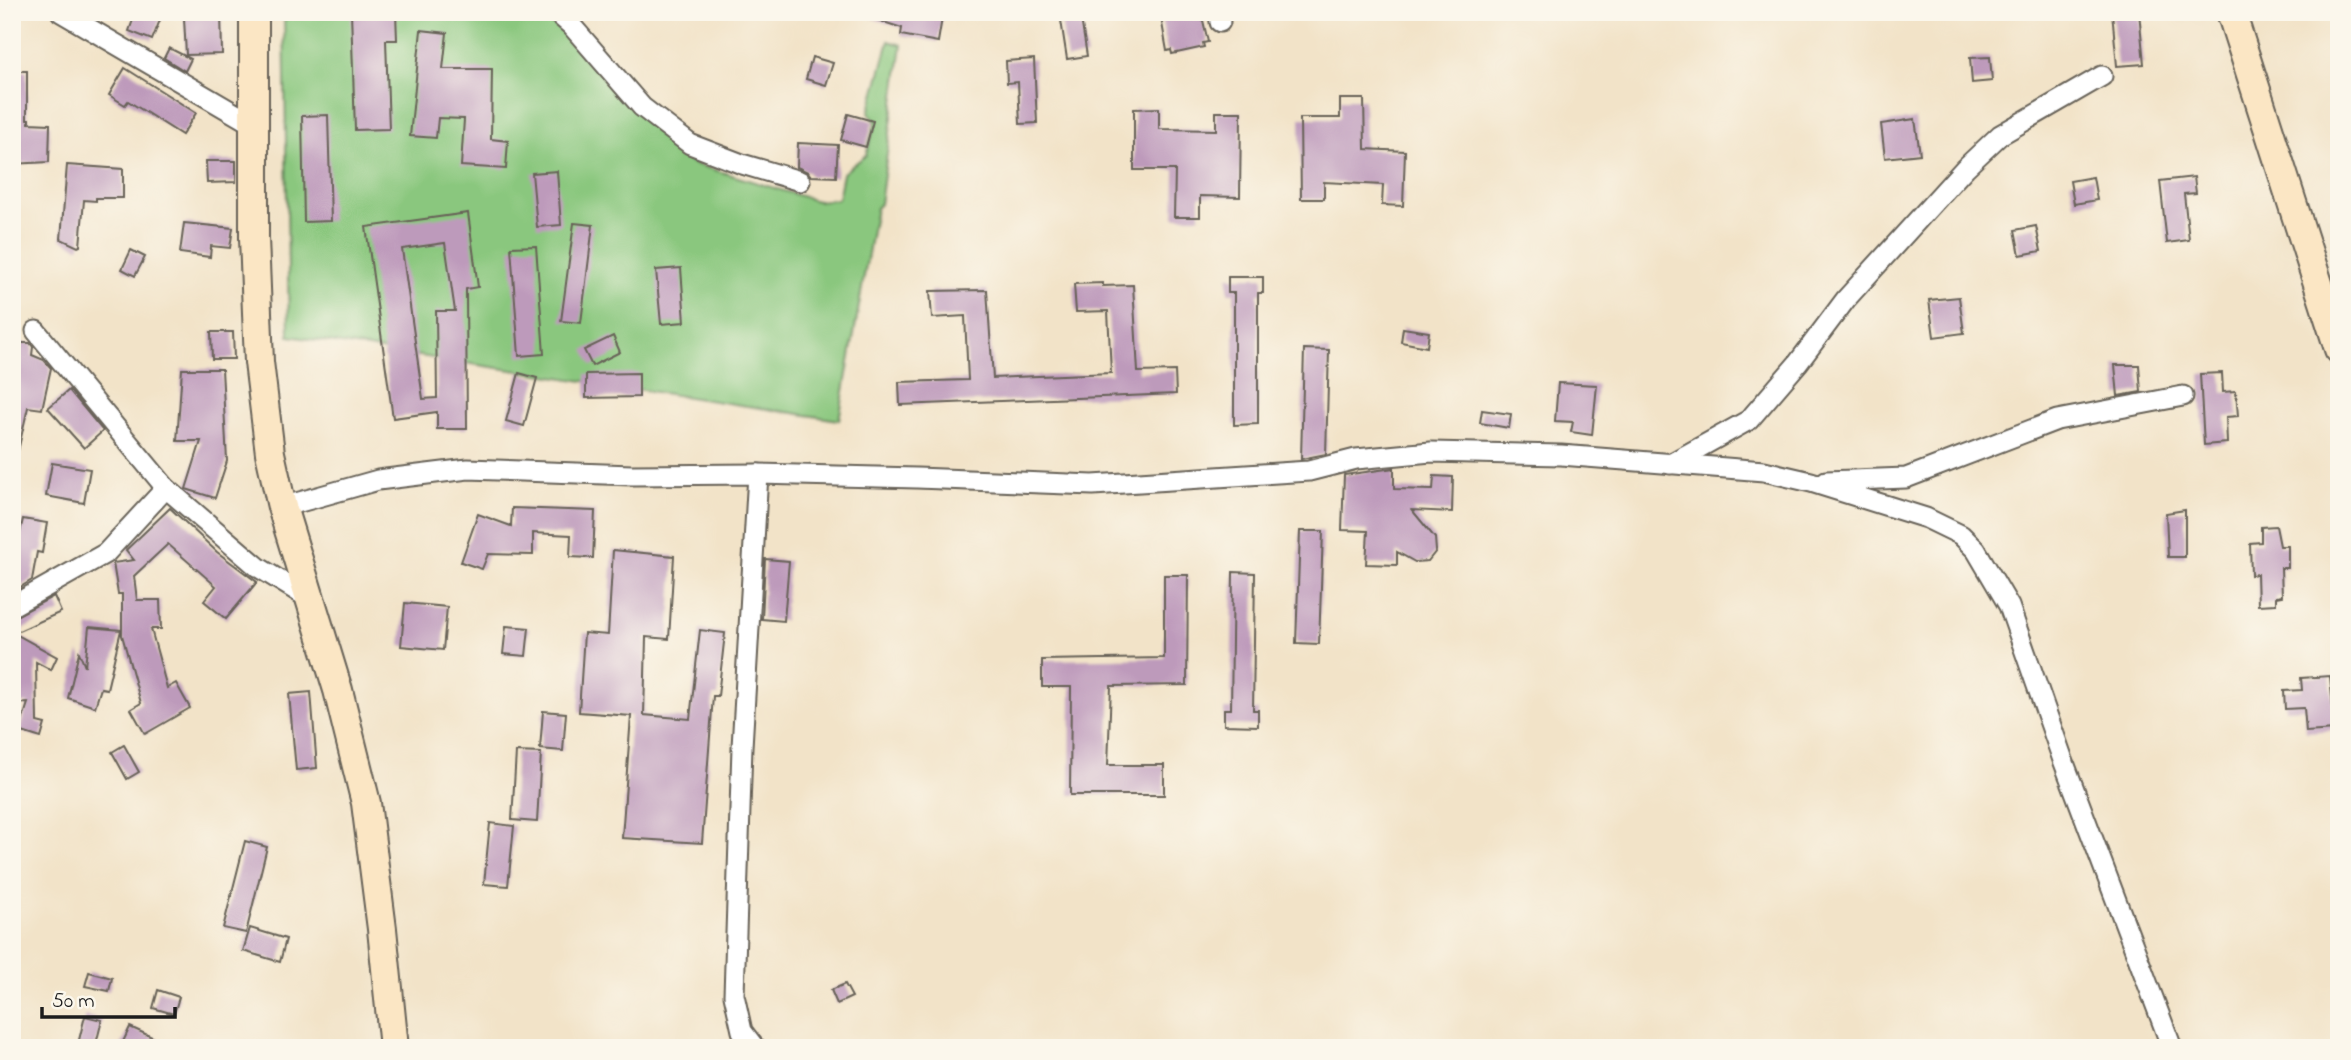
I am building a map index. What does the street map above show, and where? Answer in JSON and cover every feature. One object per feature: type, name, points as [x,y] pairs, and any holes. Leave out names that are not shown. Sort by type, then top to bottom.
[{"type":"street","points":[[61,12],[256,126]]},
{"type":"street","points":[[254,12],[254,239],[259,362],[270,453],[282,507],[338,690],[366,803],[394,1048]]},
{"type":"street","points":[[556,12],[642,107],[690,144],[742,164],[800,181]]},
{"type":"street","points":[[2231,12],[2339,349]]},
{"type":"street","points":[[1669,464],[1749,420],[1798,363],[1846,299],[1947,187],[2000,135],[2102,76]]},
{"type":"street","points":[[36,331],[166,488],[258,567],[310,599]]},
{"type":"street","points":[[1811,482],[1906,478],[2057,420],[2183,396]]},
{"type":"street","points":[[282,507],[378,480],[468,469],[632,475],[758,474],[1093,485],[1309,471],[1356,459],[1431,452],[1561,456],[1764,471],[1811,482],[1926,518],[1961,535],[1976,550],[2008,606],[2172,1048]]},
{"type":"street","points":[[755,1048],[742,1031],[734,995],[742,747],[758,474]]},
{"type":"street","points":[[12,606],[106,553],[166,488]]},
{"type":"green space","points":[[284,12],[539,12],[594,59],[692,163],[817,201],[838,199],[843,173],[866,155],[876,121],[869,113],[889,41],[902,45],[880,204],[876,208],[839,420],[289,336]]},
{"type":"building","points":[[136,12],[162,15],[152,40],[129,31]]},
{"type":"building","points":[[188,12],[221,12],[222,54],[186,55],[184,18],[188,18]]},
{"type":"building","points":[[351,12],[396,12],[397,40],[386,40],[389,129],[355,130]]},
{"type":"building","points":[[862,12],[943,12],[938,42],[901,35],[902,28],[862,15]]},
{"type":"building","points":[[1080,12],[1087,56],[1067,59],[1060,14]]},
{"type":"building","points":[[1160,12],[1201,12],[1208,42],[1203,43],[1204,47],[1172,54],[1171,50],[1167,51]]},
{"type":"building","points":[[2112,12],[2139,12],[2144,64],[2117,66]]},
{"type":"building","points":[[421,30],[447,33],[443,69],[492,69],[491,139],[508,141],[506,169],[461,166],[464,119],[438,118],[436,138],[410,136]]},
{"type":"building","points":[[169,48],[191,59],[185,71],[164,58]]},
{"type":"building","points":[[812,57],[833,63],[826,85],[806,79]]},
{"type":"building","points":[[1990,57],[1992,81],[1972,83],[1970,58]]},
{"type":"building","points":[[1034,59],[1037,123],[1020,124],[1018,82],[1007,83],[1006,61]]},
{"type":"building","points":[[125,68],[196,113],[182,135],[128,101],[125,105],[109,95]]},
{"type":"building","points":[[12,71],[27,71],[29,123],[50,124],[49,162],[12,164]]},
{"type":"building","points":[[1340,99],[1364,99],[1365,149],[1405,151],[1403,206],[1382,205],[1383,185],[1324,182],[1324,199],[1301,199],[1300,118],[1340,118]]},
{"type":"building","points":[[1159,108],[1159,129],[1216,130],[1216,112],[1241,112],[1240,197],[1200,196],[1200,217],[1174,217],[1175,170],[1134,170],[1134,109]]},
{"type":"building","points":[[848,114],[873,121],[866,147],[841,140]]},
{"type":"building","points":[[328,115],[331,221],[304,222],[302,116]]},
{"type":"building","points":[[1915,119],[1920,154],[1885,158],[1881,124]]},
{"type":"building","points":[[798,143],[838,145],[836,177],[811,176],[797,167]]},
{"type":"building","points":[[206,161],[236,161],[236,182],[207,183]]},
{"type":"building","points":[[67,165],[123,169],[123,198],[84,200],[78,247],[61,239]]},
{"type":"building","points":[[557,171],[561,225],[537,227],[532,173]]},
{"type":"building","points":[[2093,177],[2097,200],[2074,204],[2070,181]]},
{"type":"building","points":[[2194,177],[2196,193],[2184,194],[2189,240],[2167,243],[2160,181]]},
{"type":"building","points":[[468,213],[478,287],[466,289],[467,429],[437,429],[437,412],[393,418],[366,227]],"holes":[[[445,243],[455,311],[436,311],[437,398],[423,399],[402,249]]]},
{"type":"building","points":[[184,223],[233,228],[230,248],[211,246],[210,257],[180,253]]},
{"type":"building","points":[[574,223],[593,225],[581,323],[561,321]]},
{"type":"building","points":[[2036,226],[2041,251],[2020,255],[2015,230]]},
{"type":"building","points":[[536,246],[544,354],[519,356],[511,247]]},
{"type":"building","points":[[131,250],[145,257],[135,276],[122,269]]},
{"type":"building","points":[[681,268],[685,322],[661,324],[656,270]]},
{"type":"building","points":[[1228,277],[1263,277],[1263,293],[1258,293],[1258,424],[1234,425],[1234,293],[1228,293]]},
{"type":"building","points":[[1103,283],[1103,286],[1133,285],[1138,372],[1175,371],[1176,394],[900,405],[899,382],[968,380],[965,316],[932,318],[930,291],[987,290],[993,378],[1111,373],[1108,311],[1076,312],[1074,284]]},
{"type":"building","points":[[1959,297],[1964,333],[1934,337],[1929,300]]},
{"type":"building","points":[[1403,328],[1429,332],[1427,347],[1401,342]]},
{"type":"building","points":[[211,332],[233,332],[234,359],[212,359]]},
{"type":"building","points":[[613,336],[620,352],[592,366],[584,350]]},
{"type":"building","points":[[14,343],[30,343],[33,347],[32,355],[44,360],[51,368],[42,409],[28,407],[18,451],[12,451]]},
{"type":"building","points":[[1304,349],[1329,350],[1326,454],[1301,459]]},
{"type":"building","points":[[2115,365],[2139,365],[2141,392],[2118,396]]},
{"type":"building","points":[[182,369],[222,369],[227,461],[215,498],[186,489],[201,441],[177,441]]},
{"type":"building","points":[[519,373],[537,378],[524,426],[506,421]]},
{"type":"building","points":[[639,373],[639,397],[586,398],[586,374]]},
{"type":"building","points":[[2222,373],[2223,392],[2236,391],[2238,416],[2226,417],[2227,443],[2204,445],[2200,374]]},
{"type":"building","points":[[1558,383],[1597,385],[1592,435],[1571,432],[1573,422],[1555,421]]},
{"type":"building","points":[[69,390],[103,431],[84,448],[48,408]]},
{"type":"building","points":[[1482,410],[1511,414],[1509,428],[1480,423]]},
{"type":"building","points":[[52,463],[90,469],[84,503],[46,496]]},
{"type":"building","points":[[1394,468],[1394,489],[1433,490],[1434,476],[1453,477],[1452,512],[1412,510],[1435,538],[1436,551],[1428,561],[1415,562],[1397,552],[1397,565],[1366,564],[1368,531],[1342,530],[1344,475]]},
{"type":"building","points":[[170,508],[217,552],[257,582],[226,619],[204,601],[216,586],[168,544],[134,576],[137,600],[160,600],[161,629],[151,629],[167,688],[176,683],[190,708],[145,734],[131,709],[141,703],[122,635],[122,594],[118,594],[113,563],[134,560],[126,550]]},
{"type":"building","points":[[512,508],[595,511],[593,558],[570,557],[571,535],[533,533],[533,555],[488,554],[482,569],[461,562],[478,514],[511,526]]},
{"type":"building","points":[[2185,510],[2185,557],[2168,557],[2166,513]]},
{"type":"building","points":[[23,519],[47,523],[42,553],[37,552],[32,580],[12,592],[12,532],[20,533]]},
{"type":"building","points":[[2276,526],[2280,546],[2288,546],[2288,568],[2281,568],[2282,596],[2276,597],[2276,604],[2258,605],[2257,574],[2251,575],[2250,543],[2261,542],[2261,527]]},
{"type":"building","points":[[1300,531],[1323,531],[1319,644],[1296,643]]},
{"type":"building","points":[[613,550],[674,556],[669,639],[646,637],[644,715],[690,719],[700,630],[725,633],[718,696],[713,696],[702,843],[622,838],[631,716],[579,712],[584,633],[608,635]]},
{"type":"building","points":[[765,559],[789,561],[784,621],[762,619]]},
{"type":"building","points":[[1233,572],[1255,573],[1253,710],[1258,710],[1258,726],[1224,725],[1224,709],[1231,709]]},
{"type":"building","points":[[1164,575],[1188,575],[1187,685],[1111,686],[1108,765],[1164,765],[1164,795],[1070,795],[1071,687],[1042,687],[1042,660],[1164,658]]},
{"type":"building","points":[[54,596],[61,612],[14,633],[57,657],[51,670],[36,662],[37,722],[45,724],[41,738],[19,731],[28,703],[12,704],[12,618]]},
{"type":"building","points":[[405,603],[447,607],[443,650],[401,646]]},
{"type":"building","points":[[506,626],[529,628],[526,656],[503,654]]},
{"type":"building","points":[[89,627],[121,630],[107,689],[101,688],[95,707],[68,698],[79,652],[85,667]]},
{"type":"building","points":[[2330,676],[2335,730],[2306,732],[2304,708],[2285,709],[2284,691],[2302,690],[2301,678]]},
{"type":"building","points":[[311,692],[317,768],[296,770],[289,694]]},
{"type":"building","points":[[543,711],[566,713],[563,751],[540,749]]},
{"type":"building","points":[[124,745],[139,772],[127,779],[112,752]]},
{"type":"building","points":[[516,752],[541,753],[537,822],[512,820]]},
{"type":"building","points":[[490,823],[514,826],[508,886],[484,884]]},
{"type":"building","points":[[245,841],[267,847],[246,933],[223,928]]},
{"type":"building","points":[[250,928],[286,939],[280,962],[243,951]]},
{"type":"building","points":[[89,972],[112,978],[109,991],[85,986]]},
{"type":"building","points":[[845,984],[852,997],[837,1004],[831,990]]},
{"type":"building","points":[[158,990],[179,997],[174,1014],[153,1008]]},
{"type":"building","points":[[85,1016],[102,1020],[95,1048],[77,1048]]},
{"type":"building","points":[[130,1027],[176,1048],[120,1048]]}]
